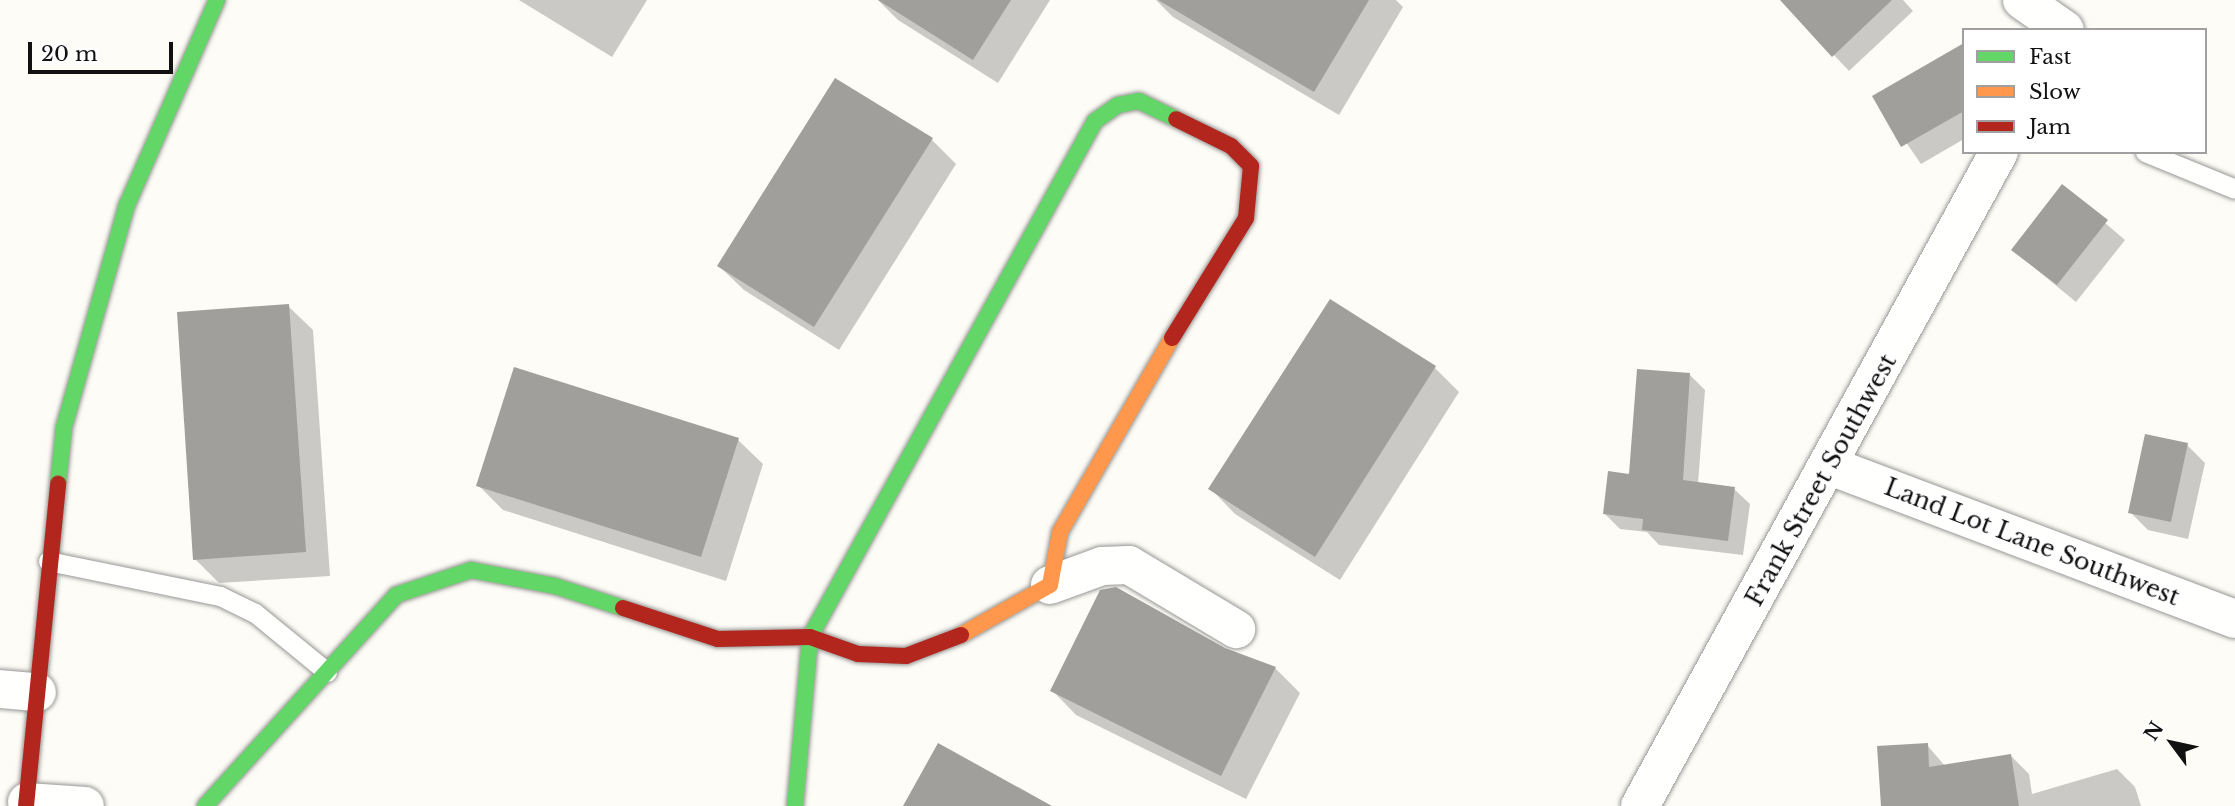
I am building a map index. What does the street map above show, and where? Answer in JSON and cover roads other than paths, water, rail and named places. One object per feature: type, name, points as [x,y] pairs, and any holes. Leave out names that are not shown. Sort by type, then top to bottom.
[{"type":"street","points":[[85,806],[27,804],[18,691],[48,561],[64,427],[89,320],[127,205],[217,0]]},
{"type":"street","points":[[2022,0],[2062,28]]},
{"type":"street","points":[[795,806],[810,637],[1095,121],[1139,101],[1231,146],[1251,166],[1246,218],[1091,471],[1060,532],[1050,585]]},
{"type":"street","name":"Frank Street Southwest","points":[[1640,806],[1829,466],[1997,154]]},
{"type":"street","name":"Land Lot Lane Southwest","points":[[1829,466],[2235,619]]},
{"type":"street","points":[[205,806],[396,595],[471,570],[555,586],[718,639],[810,637],[858,654],[906,656],[951,640],[1050,585],[1102,566],[1129,565],[1236,629]]},
{"type":"lane","points":[[2151,154],[2235,189]]},
{"type":"lane","points":[[48,561],[220,596],[255,613],[327,672]]}]
